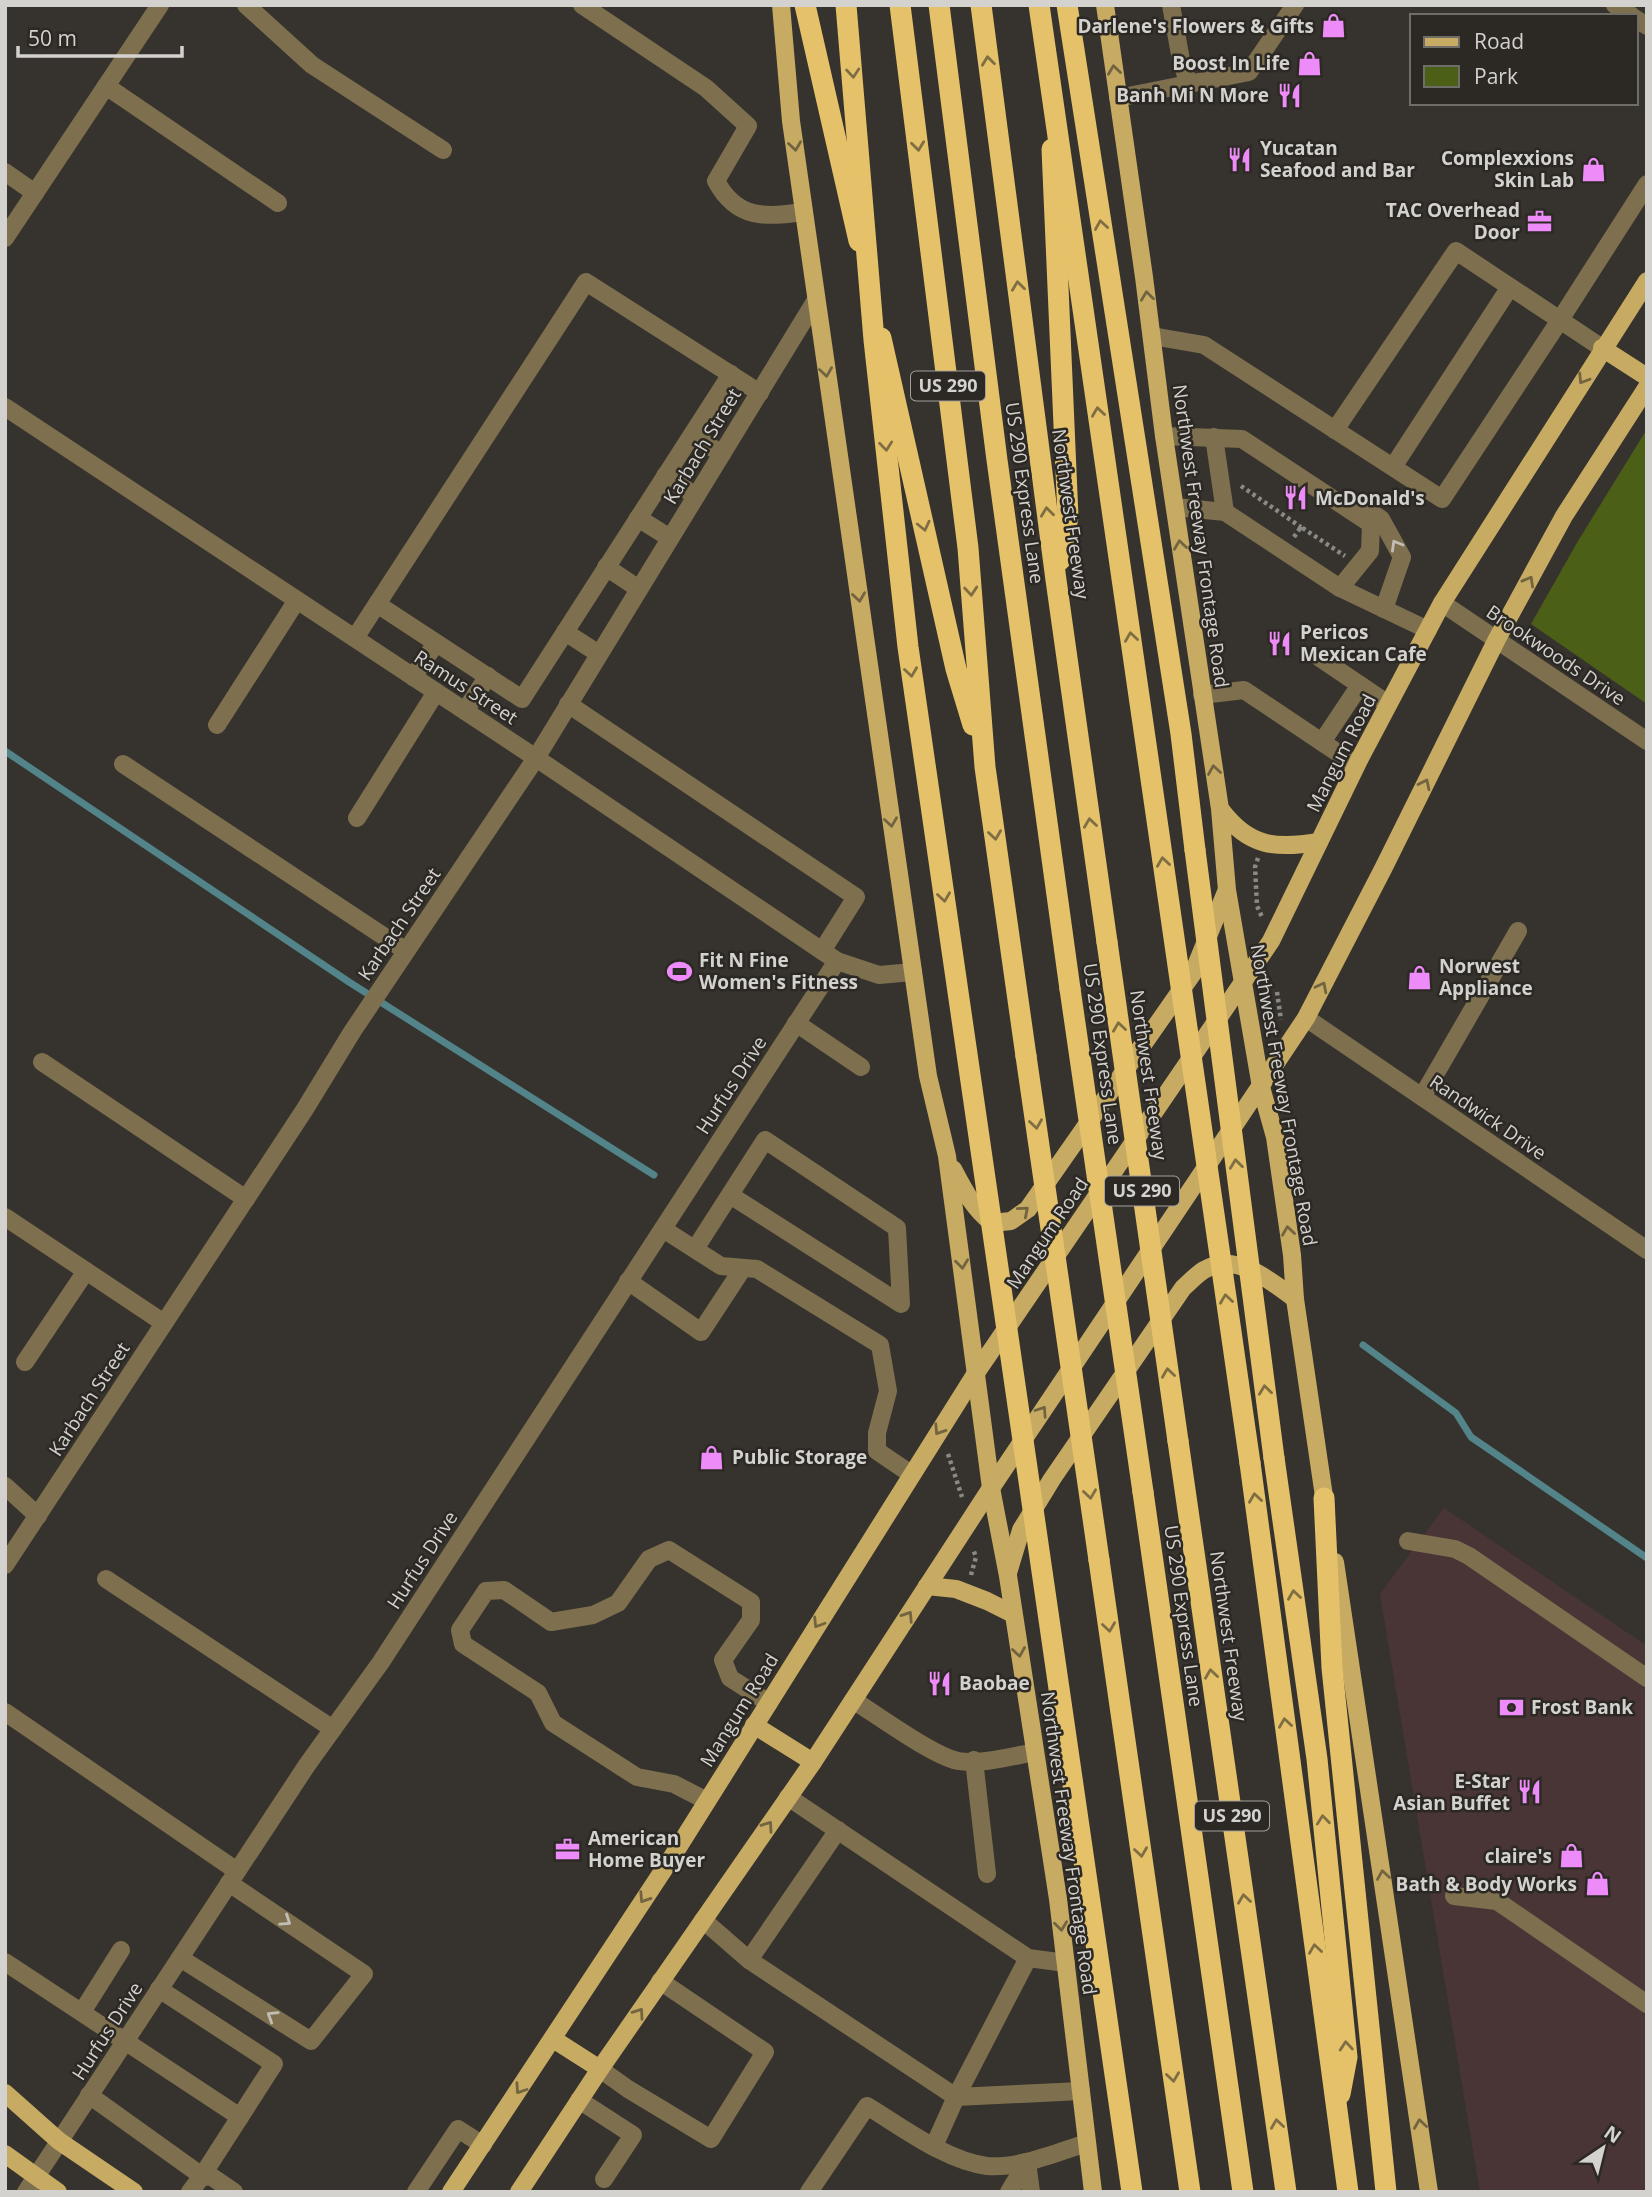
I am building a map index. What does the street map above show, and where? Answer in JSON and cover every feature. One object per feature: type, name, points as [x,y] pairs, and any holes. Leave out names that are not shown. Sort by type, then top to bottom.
[{"type":"highway","points":[[805,5],[956,669],[985,767]]},
{"type":"highway","points":[[846,5],[874,340],[908,647],[1132,2192]]},
{"type":"highway","name":"US 290","points":[[900,5],[968,548],[985,767],[1190,2192]]},
{"type":"highway","name":"US 290 Express Lane","points":[[939,5],[997,460],[1070,989],[1243,2192]]},
{"type":"highway","name":"Northwest Freeway","points":[[981,5],[1056,580],[1286,2192]]},
{"type":"highway","points":[[1039,5],[1250,1463],[1348,2192]]},
{"type":"highway","points":[[1046,5],[1068,517],[1056,580]]},
{"type":"highway","points":[[1067,5],[1181,734],[1272,1444],[1317,1759],[1347,2057],[1337,2114]]},
{"type":"highway","points":[[1324,1498],[1332,1668],[1386,2192]]},
{"type":"main road","name":"Northwest Freeway Frontage Road","points":[[781,5],[791,121],[816,300],[928,1076],[947,1156],[991,1488],[1035,1752],[1066,1963],[1093,2192]]},
{"type":"main road","name":"Northwest Freeway Frontage Road","points":[[1105,5],[1164,436],[1220,809],[1227,890],[1261,1087],[1275,1137],[1324,1498],[1430,2192]]},
{"type":"main road","name":"Mangum Road","points":[[451,2192],[707,1801],[976,1373],[1271,941],[1356,765],[1442,603],[1647,281]]},
{"type":"main road","points":[[1602,348],[1647,377]]},
{"type":"main road","points":[[519,2192],[660,1981],[813,1762],[991,1488],[1306,1017],[1497,639],[1564,516],[1647,387]]},
{"type":"main road","points":[[1220,809],[1234,827],[1261,843],[1291,847],[1319,842]]},
{"type":"main road","points":[[947,1156],[971,1202],[979,1213],[992,1223],[1011,1221],[1028,1209],[1193,973],[1227,890]]},
{"type":"main road","points":[[1007,1576],[1021,1530],[1052,1479],[1183,1288],[1205,1269],[1228,1263],[1259,1273],[1295,1299]]},
{"type":"main road","points":[[927,1586],[956,1589],[1013,1614]]},
{"type":"main road","points":[[754,1726],[813,1762]]},
{"type":"main road","points":[[553,2039],[600,2069]]},
{"type":"main road","points":[[5,2094],[60,2141],[134,2192]]},
{"type":"main road","points":[[5,2154],[31,2184],[58,2192]]},
{"type":"street","points":[[5,238],[160,5]]},
{"type":"street","points":[[246,5],[312,65],[443,150]]},
{"type":"street","points":[[582,5],[706,88],[748,126],[716,181],[733,204],[762,215],[804,212]]},
{"type":"street","points":[[1171,5],[1181,60],[1189,85]]},
{"type":"street","points":[[1118,98],[1249,72],[1295,5]]},
{"type":"street","points":[[106,86],[278,202]]},
{"type":"street","points":[[5,172],[35,193]]},
{"type":"street","points":[[1152,336],[1205,345],[1442,499],[1647,184]]},
{"type":"street","points":[[1335,430],[1456,251],[1602,348]]},
{"type":"street","points":[[355,638],[586,282],[760,393]]},
{"type":"street","points":[[1392,467],[1510,287]]},
{"type":"street","name":"Karbach Street","points":[[5,1565],[390,975],[536,758],[816,300]]},
{"type":"street","points":[[377,604],[522,698],[731,374]]},
{"type":"street","name":"Ramus Street","points":[[5,407],[466,711],[830,956],[879,975],[913,972]]},
{"type":"street","points":[[1214,437],[1244,428],[1381,519],[1402,556],[1384,609]]},
{"type":"street","points":[[692,435],[722,454]]},
{"type":"street","points":[[1164,436],[1242,439],[1371,524],[1370,551],[1340,588]]},
{"type":"street","points":[[1214,437],[1225,512]]},
{"type":"street","points":[[665,476],[696,496]]},
{"type":"street","points":[[1175,507],[1225,512],[1340,588],[1428,630]]},
{"type":"street","points":[[638,518],[670,538]]},
{"type":"street","points":[[606,567],[639,589]]},
{"type":"street","points":[[217,725],[297,600]]},
{"type":"street","name":"Brookwoods Drive","points":[[1442,603],[1647,741]]},
{"type":"street","points":[[565,632],[599,654]]},
{"type":"street","points":[[413,677],[436,643]]},
{"type":"street","points":[[1320,658],[1388,704]]},
{"type":"street","points":[[466,711],[488,677]]},
{"type":"street","points":[[1322,742],[1360,685]]},
{"type":"street","points":[[1202,695],[1244,690],[1356,765]]},
{"type":"street","points":[[357,818],[436,692]]},
{"type":"street","name":"Hurfus Drive","points":[[31,2184],[233,1877],[388,1650],[796,1023],[856,897],[568,705]]},
{"type":"street","points":[[123,764],[406,951]]},
{"type":"street","points":[[1422,1097],[1518,931]]},
{"type":"street","name":"Randwick Drive","points":[[1306,1017],[1647,1250]]},
{"type":"street","points":[[796,1023],[861,1067]]},
{"type":"street","points":[[42,1062],[246,1199]]},
{"type":"street","points":[[695,1249],[765,1140],[897,1228],[901,1304],[730,1195]]},
{"type":"street","points":[[5,1217],[164,1323]]},
{"type":"street","points":[[663,1228],[721,1266],[757,1269],[880,1345],[888,1391],[877,1433],[877,1451],[911,1474]]},
{"type":"street","points":[[628,1281],[701,1332],[743,1268]]},
{"type":"street","points":[[25,1362],[86,1271]]},
{"type":"street","points":[[5,1486],[38,1516]]},
{"type":"street","points":[[1408,1541],[1455,1549],[1469,1556],[1647,1678]]},
{"type":"street","points":[[707,1801],[674,1784],[637,1777],[553,1723],[538,1693],[463,1644],[460,1630],[486,1591],[504,1590],[551,1622],[593,1615],[618,1603],[649,1559],[669,1550],[751,1602],[751,1620],[723,1660],[730,1678],[769,1703]]},
{"type":"street","points":[[106,1579],[333,1728]]},
{"type":"street","points":[[853,1700],[937,1752],[958,1760],[1035,1752]]},
{"type":"street","points":[[5,1712],[364,1973],[311,2041],[180,1958]]},
{"type":"street","points":[[974,1760],[987,1874]]},
{"type":"street","points":[[788,1797],[1028,1958],[1066,1963]]},
{"type":"street","points":[[749,1961],[838,1830]]},
{"type":"street","points":[[1454,1896],[1497,1901],[1647,2004]]},
{"type":"street","points":[[703,1920],[749,1961],[956,2097],[1081,2091]]},
{"type":"street","points":[[82,2012],[121,1950]]},
{"type":"street","points":[[934,2146],[956,2097],[1028,1958]]},
{"type":"street","points":[[5,1962],[240,2117]]},
{"type":"street","points":[[600,2069],[710,2139],[765,2052],[660,1981]]},
{"type":"street","points":[[159,1989],[274,2064],[190,2192]]},
{"type":"street","points":[[89,2095],[202,2176],[212,2177],[234,2192]]},
{"type":"street","points":[[579,2100],[633,2135],[604,2179]]},
{"type":"street","points":[[809,2192],[867,2106],[954,2158],[988,2166],[1027,2162],[1087,2143]]},
{"type":"street","points":[[416,2192],[458,2129],[483,2145]]},
{"type":"street","points":[[1009,2192],[1027,2162]]},
{"type":"street","points":[[1027,2162],[1031,2192]]},
{"type":"path","points":[[1239,485],[1302,525],[1348,559]]},
{"type":"path","name":"Northwest Freeway Frontage Road","points":[[1258,858],[1255,867],[1257,906],[1262,918]]},
{"type":"path","points":[[1251,911],[1257,906]]},
{"type":"path","name":"Northwest Freeway Frontage Road","points":[[1277,992],[1282,1028]]},
{"type":"path","points":[[946,1446],[962,1497]]},
{"type":"path","points":[[971,1575],[976,1557],[984,1554]]},
{"type":"shaded area","points":[[1444,1508],[1647,1646],[1647,2192],[1480,2192],[1380,1594]]},
{"type":"green space","points":[[1647,429],[1647,704],[1531,624]]},
{"type":"waterway","points":[[5,751],[349,982],[654,1175]]},
{"type":"waterway","points":[[1363,1345],[1456,1413],[1471,1437],[1647,1558]]},
{"type":"place","name":"Darlene's Flowers & Gifts","points":[[1334,26]]},
{"type":"place","name":"Boost In Life","points":[[1310,63]]},
{"type":"place","name":"Banh Mi N More","points":[[1289,95]]},
{"type":"place","name":"Yucatan Seafood and Bar","points":[[1240,159]]},
{"type":"place","name":"Complexxions Skin Lab","points":[[1594,169]]},
{"type":"place","name":"TAC Overhead Door","points":[[1540,221]]},
{"type":"place","name":"McDonald's","points":[[1295,498]]},
{"type":"place","name":"Pericos Mexican Cafe","points":[[1280,643]]},
{"type":"place","name":"Fit N Fine Women's Fitness","points":[[679,971]]},
{"type":"place","name":"Norwest Appliance","points":[[1419,977]]},
{"type":"place","name":"Public Storage","points":[[712,1457]]},
{"type":"place","name":"Baobae","points":[[939,1683]]},
{"type":"place","name":"Frost Bank","points":[[1511,1707]]},
{"type":"place","name":"E-Star Asian Buffet","points":[[1530,1792]]},
{"type":"place","name":"American Home Buyer","points":[[568,1849]]},
{"type":"place","name":"claire's","points":[[1572,1856]]},
{"type":"place","name":"Bath & Body Works","points":[[1597,1884]]}]
